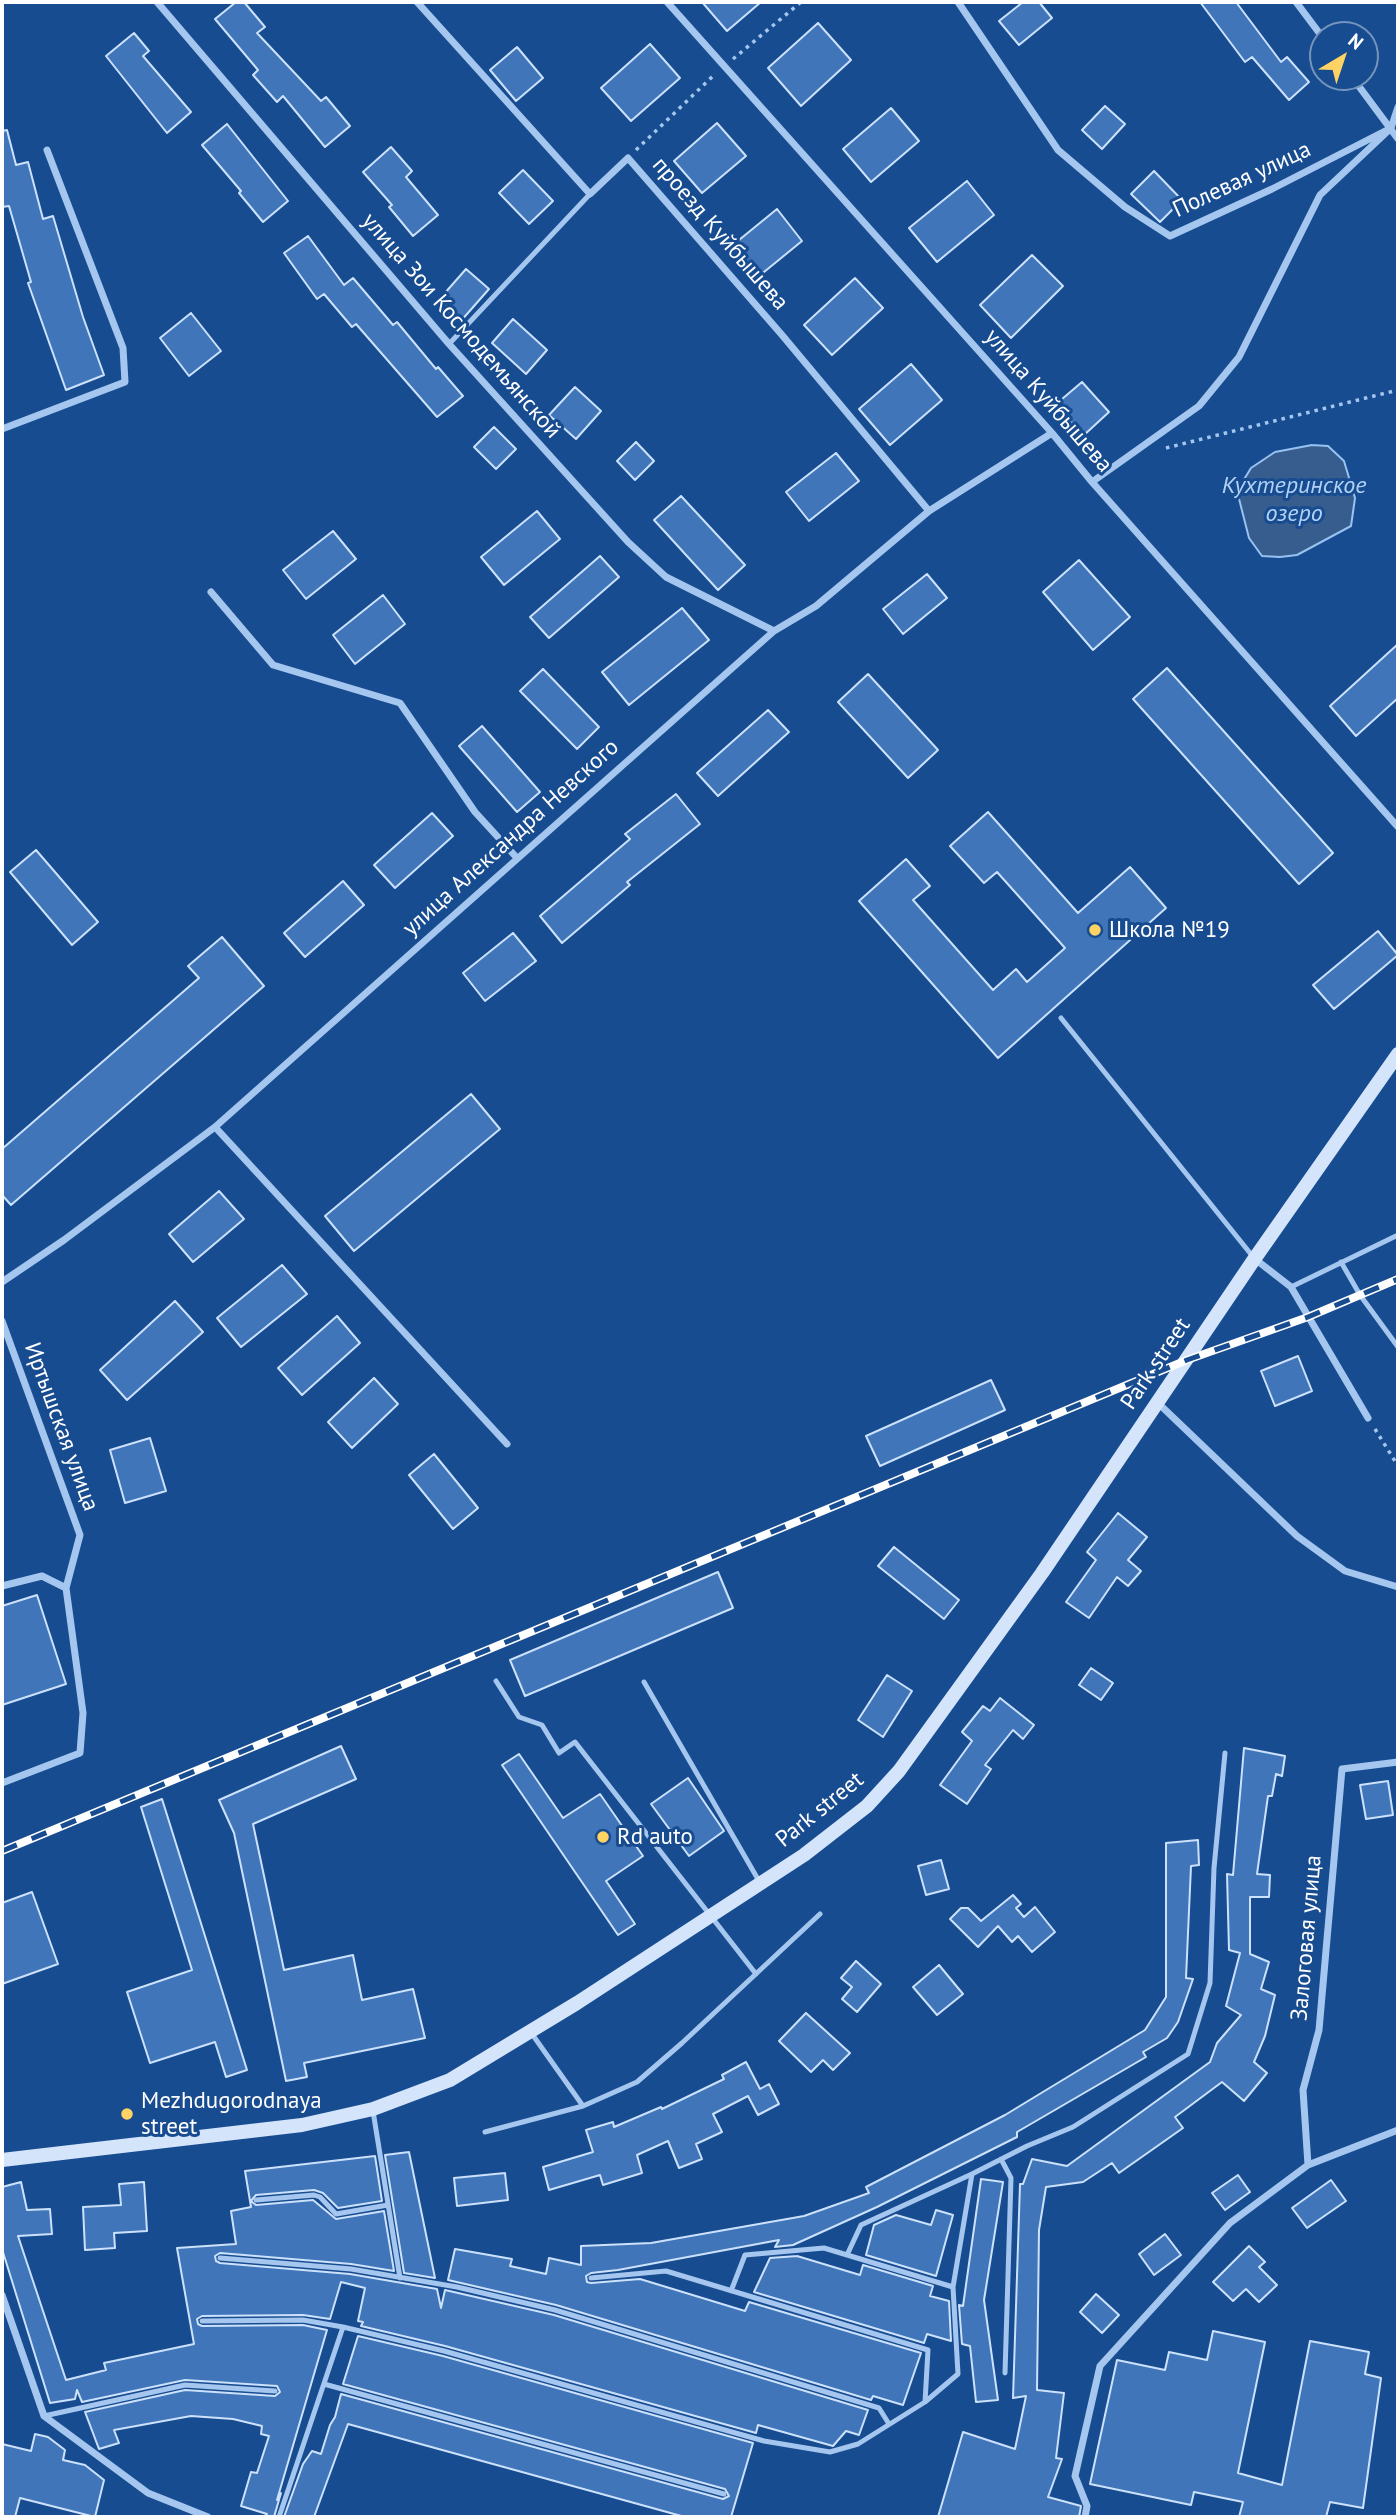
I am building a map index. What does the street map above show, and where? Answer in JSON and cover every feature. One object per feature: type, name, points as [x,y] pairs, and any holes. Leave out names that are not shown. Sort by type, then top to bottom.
[{"type":"street","name":"улица Зои Космодемьянской","points":[[157,2],[449,344],[628,542],[666,577],[774,631]]},
{"type":"street","points":[[417,2],[590,194]]},
{"type":"street","name":"улица Куйбышева","points":[[667,2],[1052,433],[1092,482],[1398,827]]},
{"type":"street","name":"Полевая улица","points":[[958,2],[1058,150],[1125,207],[1170,236],[1272,189],[1391,128]]},
{"type":"street","points":[[1296,2],[1310,21]]},
{"type":"street","points":[[1363,91],[1398,139]]},
{"type":"street","points":[[1092,482],[1199,406],[1239,358],[1320,195],[1391,128],[1398,107]]},
{"type":"street","points":[[2,429],[125,382],[123,348],[47,150]]},
{"type":"street","name":"проезд Куйбышева","points":[[590,194],[628,158],[782,335],[929,511]]},
{"type":"street","name":"улица Александра Невского","points":[[2,1282],[64,1240],[215,1127],[774,631],[816,606],[929,511],[1052,433]]},
{"type":"street","points":[[211,592],[272,665],[400,703],[475,812],[517,859]]},
{"type":"street","name":"Park street","points":[[2,2160],[302,2124],[373,2109],[450,2080],[761,1884],[804,1855],[867,1806],[899,1771],[1042,1573],[1255,1258],[1398,1054]]},
{"type":"street","points":[[215,1127],[507,1444]]},
{"type":"street","points":[[1255,1258],[1291,1287],[1368,1418]]},
{"type":"street","name":"Иртышская улица","points":[[2,1321],[80,1535],[66,1588],[83,1713],[80,1753],[2,1783]]},
{"type":"street","points":[[1158,1403],[1297,1536],[1345,1571],[1398,1587]]},
{"type":"street","points":[[2,1586],[41,1576],[66,1588]]},
{"type":"street","name":"Залоговая улица","points":[[1308,2165],[1303,2090],[1319,2030],[1342,1769],[1398,1762]]},
{"type":"street","points":[[1085,2517],[1087,2506],[1075,2476],[1100,2365],[1230,2223],[1308,2165],[1398,2130]]},
{"type":"street","points":[[2,2295],[44,2416],[148,2493],[208,2517]]},
{"type":"lane","points":[[449,344],[590,194]]},
{"type":"lane","points":[[1061,1018],[1255,1258]]},
{"type":"lane","points":[[1291,1287],[1398,1235]]},
{"type":"lane","points":[[1340,1262],[1398,1347]]},
{"type":"lane","points":[[496,1681],[519,1717],[541,1725],[559,1753],[575,1742],[756,1975]]},
{"type":"lane","points":[[644,1682],[761,1884]]},
{"type":"lane","points":[[847,2255],[861,2225],[1073,2127],[1188,2054],[1210,1983],[1213,1868],[1225,1753]]},
{"type":"lane","points":[[485,2132],[583,2106],[637,2082],[820,1914]]},
{"type":"lane","points":[[530,2031],[583,2106]]},
{"type":"lane","points":[[373,2109],[400,2277]]},
{"type":"lane","points":[[1001,2159],[1011,2178],[1004,2373]]},
{"type":"lane","points":[[202,2321],[303,2320],[343,2327],[444,2351],[764,2441],[830,2452],[858,2444],[925,2402],[958,2374],[953,2287],[972,2174]]},
{"type":"lane","points":[[256,2200],[314,2195],[320,2197],[337,2214],[388,2205]]},
{"type":"lane","points":[[731,2291],[745,2255],[824,2248],[953,2287]]},
{"type":"lane","points":[[220,2258],[351,2269],[457,2287],[555,2310],[879,2408],[889,2424]]},
{"type":"lane","points":[[592,2278],[666,2271],[928,2350],[925,2402]]},
{"type":"lane","points":[[279,2517],[343,2327]]},
{"type":"lane","points":[[324,2384],[724,2494]]},
{"type":"lane","points":[[44,2416],[185,2385],[275,2391]]},
{"type":"path","points":[[628,158],[724,66],[801,2]]},
{"type":"path","points":[[1163,449],[1398,390]]},
{"type":"path","points":[[1368,1418],[1398,1466]]},
{"type":"water","name":"Кухтеринское озеро","points":[[1312,445],[1328,446],[1344,461],[1355,498],[1351,526],[1297,555],[1262,556],[1249,538],[1237,491],[1251,468],[1275,452]]},
{"type":"building","points":[[236,2],[244,2],[265,27],[257,33],[321,101],[326,97],[350,126],[325,147],[283,96],[277,102],[253,75],[258,70],[215,19]]},
{"type":"building","points":[[702,2],[761,2],[727,31]]},
{"type":"building","points":[[1023,2],[1039,2],[1052,18],[1019,45],[999,21]]},
{"type":"building","points":[[1200,2],[1236,2],[1281,62],[1287,57],[1309,82],[1289,100],[1252,57],[1245,62]]},
{"type":"building","points":[[818,23],[851,60],[801,106],[768,68]]},
{"type":"building","points":[[134,33],[149,51],[143,56],[191,112],[167,133],[106,56]]},
{"type":"building","points":[[650,44],[680,78],[631,121],[601,88]]},
{"type":"building","points":[[517,47],[543,78],[516,101],[490,70]]},
{"type":"building","points":[[1105,106],[1125,124],[1102,149],[1082,130]]},
{"type":"building","points":[[891,108],[919,141],[871,182],[843,149]]},
{"type":"building","points":[[717,123],[746,156],[702,193],[674,161]]},
{"type":"building","points":[[227,124],[288,201],[263,222],[202,145]]},
{"type":"building","points":[[7,130],[16,165],[28,162],[43,219],[53,216],[83,317],[104,375],[66,390],[28,283],[31,282],[9,206],[2,207],[2,131]]},
{"type":"building","points":[[391,147],[412,171],[406,177],[438,215],[413,236],[389,207],[392,205],[363,172]]},
{"type":"building","points":[[523,170],[553,201],[529,224],[499,193]]},
{"type":"building","points":[[1154,171],[1182,200],[1160,222],[1131,194]]},
{"type":"building","points":[[967,181],[994,215],[937,262],[909,228]]},
{"type":"building","points":[[777,209],[802,241],[753,281],[728,249]]},
{"type":"building","points":[[308,236],[344,285],[353,278],[393,325],[397,322],[436,369],[438,367],[463,396],[437,417],[356,324],[352,327],[324,294],[317,299],[284,253]]},
{"type":"building","points":[[1032,255],[1063,286],[1011,338],[980,305]]},
{"type":"building","points":[[466,269],[489,289],[460,322],[437,302]]},
{"type":"building","points":[[855,278],[883,308],[832,355],[804,325]]},
{"type":"building","points":[[191,313],[221,351],[189,376],[160,338]]},
{"type":"building","points":[[513,319],[547,350],[526,374],[492,343]]},
{"type":"building","points":[[911,364],[942,400],[890,445],[859,409]]},
{"type":"building","points":[[1082,382],[1109,412],[1083,436],[1055,405]]},
{"type":"building","points":[[575,387],[601,411],[576,439],[549,415]]},
{"type":"building","points":[[494,427],[516,449],[496,469],[474,447]]},
{"type":"building","points":[[636,442],[654,461],[635,480],[617,461]]},
{"type":"building","points":[[836,453],[859,481],[809,521],[786,492]]},
{"type":"building","points":[[681,496],[745,565],[718,590],[654,520]]},
{"type":"building","points":[[537,511],[560,539],[504,585],[481,557]]},
{"type":"building","points":[[333,531],[356,559],[306,599],[283,570]]},
{"type":"building","points":[[600,556],[619,577],[549,638],[530,617]]},
{"type":"building","points":[[1079,560],[1130,617],[1093,650],[1043,592]]},
{"type":"building","points":[[927,574],[947,598],[903,634],[883,609]]},
{"type":"building","points":[[383,595],[405,624],[355,664],[333,635]]},
{"type":"building","points":[[682,608],[709,640],[629,705],[602,672]]},
{"type":"building","points":[[1398,644],[1398,698],[1356,736],[1330,706]]},
{"type":"building","points":[[1167,668],[1333,853],[1299,884],[1133,699]]},
{"type":"building","points":[[543,669],[599,727],[577,749],[520,691]]},
{"type":"building","points":[[868,674],[938,750],[908,778],[838,702]]},
{"type":"building","points":[[768,710],[789,732],[718,796],[697,773]]},
{"type":"building","points":[[482,726],[540,792],[517,812],[459,746]]},
{"type":"building","points":[[676,794],[700,824],[627,882],[630,885],[562,943],[540,916],[630,839],[625,834]]},
{"type":"building","name":"Школа №19","points":[[988,812],[1078,913],[1130,867],[1166,908],[998,1058],[859,901],[906,859],[930,886],[913,900],[993,990],[1016,969],[1027,982],[1065,948],[997,872],[984,883],[950,846]]},
{"type":"building","points":[[432,813],[453,836],[395,888],[374,865]]},
{"type":"building","points":[[36,850],[98,922],[72,945],[10,872]]},
{"type":"building","points":[[343,881],[364,905],[305,957],[284,933]]},
{"type":"building","points":[[1378,931],[1398,955],[1334,1009],[1313,985]]},
{"type":"building","points":[[513,933],[536,961],[485,1001],[463,973]]},
{"type":"building","points":[[222,937],[264,986],[11,1205],[2,1195],[2,1149],[199,978],[188,966]]},
{"type":"building","points":[[471,1094],[500,1129],[354,1251],[325,1216]]},
{"type":"building","points":[[219,1191],[244,1219],[193,1262],[169,1234]]},
{"type":"building","points":[[282,1265],[307,1294],[241,1347],[217,1318]]},
{"type":"building","points":[[175,1301],[203,1332],[127,1400],[100,1370]]},
{"type":"building","points":[[337,1316],[360,1343],[302,1395],[278,1368]]},
{"type":"building","points":[[1298,1356],[1312,1391],[1275,1406],[1261,1371]]},
{"type":"building","points":[[374,1378],[398,1404],[352,1448],[328,1422]]},
{"type":"building","points":[[991,1380],[1005,1410],[880,1466],[866,1436]]},
{"type":"building","points":[[150,1438],[166,1491],[125,1503],[110,1450]]},
{"type":"building","points":[[434,1454],[478,1508],[453,1529],[409,1475]]},
{"type":"building","points":[[1118,1513],[1147,1537],[1128,1560],[1141,1571],[1128,1586],[1117,1577],[1089,1618],[1066,1602],[1096,1560],[1087,1552]]},
{"type":"building","points":[[894,1547],[959,1600],[944,1619],[878,1566]]},
{"type":"building","points":[[718,1572],[733,1608],[525,1696],[510,1660]]},
{"type":"building","points":[[37,1595],[66,1684],[2,1705],[2,1606]]},
{"type":"building","points":[[1091,1668],[1113,1683],[1101,1700],[1079,1685]]},
{"type":"building","points":[[887,1675],[912,1691],[883,1737],[858,1720]]},
{"type":"building","points":[[1000,1698],[1034,1725],[1023,1739],[1013,1730],[985,1765],[991,1769],[967,1804],[940,1785],[972,1741],[962,1732],[983,1706],[990,1711]]},
{"type":"building","points":[[341,1746],[356,1779],[253,1824],[284,1970],[353,1955],[362,2000],[413,1989],[425,2038],[304,2063],[307,2077],[286,2081],[234,1833],[219,1800]]},
{"type":"building","points":[[1244,1748],[1285,1756],[1282,1776],[1276,1774],[1272,1796],[1268,1796],[1257,1874],[1270,1875],[1269,1897],[1250,1897],[1250,1954],[1269,1962],[1261,1989],[1275,1995],[1265,2036],[1254,2062],[1267,2073],[1244,2101],[1222,2082],[1175,2117],[1183,2128],[1119,2173],[1112,2163],[1083,2182],[1046,2187],[1039,2230],[1037,2390],[1064,2393],[1056,2458],[1062,2459],[1048,2497],[1081,2506],[1079,2517],[938,2517],[963,2432],[1015,2449],[1026,2396],[1013,2398],[1020,2184],[1023,2184],[1032,2159],[1067,2166],[1210,2062],[1217,2043],[1241,2015],[1226,2006],[1240,1953],[1229,1950],[1227,1874],[1233,1875]]},
{"type":"building","points":[[519,1754],[563,1818],[600,1794],[643,1856],[606,1881],[635,1924],[618,1935],[502,1765]]},
{"type":"building","points":[[688,1778],[724,1831],[689,1856],[651,1804]]},
{"type":"building","points":[[1388,1781],[1393,1815],[1366,1819],[1360,1785]]},
{"type":"building","points":[[162,1799],[247,2070],[226,2077],[215,2042],[150,2063],[127,1992],[192,1970],[141,1807]]},
{"type":"building","points":[[1198,1840],[1199,1865],[1191,1866],[1186,1978],[1193,1979],[1178,2022],[1167,2038],[1143,2052],[1146,2057],[1017,2132],[1017,2137],[877,2207],[793,2245],[775,2247],[779,2240],[586,2276],[587,2282],[591,2283],[640,2279],[745,2311],[749,2302],[921,2353],[903,2405],[873,2396],[871,2400],[556,2305],[448,2280],[455,2249],[512,2259],[510,2266],[546,2274],[549,2258],[581,2265],[581,2246],[651,2243],[804,2216],[869,2193],[866,2187],[1005,2115],[1145,2030],[1166,1997],[1166,1843]]},
{"type":"building","points":[[941,1860],[949,1889],[926,1895],[918,1866]]},
{"type":"building","points":[[32,1892],[58,1964],[2,1984],[2,1903]]},
{"type":"building","points":[[1013,1895],[1021,1904],[1016,1908],[1024,1917],[1035,1907],[1055,1932],[1032,1952],[1018,1936],[1012,1942],[998,1926],[978,1947],[950,1919],[961,1908],[968,1908],[981,1921]]},
{"type":"building","points":[[856,1961],[881,1984],[857,2012],[842,1999],[852,1987],[841,1978]]},
{"type":"building","points":[[939,1965],[963,1994],[937,2015],[913,1987]]},
{"type":"building","points":[[806,2013],[850,2053],[833,2070],[823,2060],[811,2072],[779,2041]]},
{"type":"building","points":[[746,2062],[760,2089],[769,2084],[779,2104],[758,2115],[748,2096],[713,2114],[722,2132],[696,2144],[702,2159],[679,2168],[668,2141],[637,2155],[642,2173],[603,2185],[600,2175],[549,2190],[543,2167],[593,2152],[586,2130],[613,2122],[614,2127],[661,2107],[662,2109],[724,2079],[722,2075]]},
{"type":"building","points":[[409,2152],[435,2278],[404,2273],[385,2155]]},
{"type":"building","points":[[375,2156],[382,2201],[338,2208],[323,2193],[314,2190],[256,2195],[251,2201],[256,2205],[313,2200],[336,2219],[384,2211],[394,2271],[351,2264],[220,2253],[215,2256],[216,2261],[350,2274],[437,2289],[441,2308],[445,2290],[554,2315],[868,2410],[859,2435],[846,2431],[833,2446],[758,2425],[756,2433],[445,2346],[361,2326],[363,2322],[358,2321],[365,2288],[341,2282],[330,2319],[303,2315],[202,2316],[197,2319],[202,2326],[303,2325],[327,2330],[274,2517],[264,2517],[267,2514],[241,2506],[251,2472],[257,2473],[269,2436],[261,2434],[262,2426],[233,2419],[191,2416],[114,2430],[119,2443],[99,2449],[85,2412],[185,2390],[275,2396],[280,2392],[277,2386],[185,2380],[82,2402],[77,2390],[75,2399],[50,2403],[2,2249],[2,2187],[21,2182],[27,2210],[50,2209],[52,2234],[18,2236],[66,2380],[106,2370],[104,2363],[194,2344],[177,2248],[236,2244],[231,2211],[251,2207],[245,2171]]},
{"type":"building","points":[[505,2173],[508,2200],[457,2206],[454,2178]]},
{"type":"building","points":[[1238,2175],[1250,2192],[1225,2210],[1212,2193]]},
{"type":"building","points":[[981,2179],[1003,2182],[984,2300],[998,2400],[976,2402],[970,2346],[962,2344],[959,2305],[963,2306]]},
{"type":"building","points":[[1331,2180],[1346,2201],[1307,2228],[1292,2208]]},
{"type":"building","points":[[144,2182],[147,2231],[114,2233],[115,2248],[85,2250],[83,2207],[121,2205],[119,2184]]},
{"type":"building","points":[[936,2210],[953,2215],[936,2276],[866,2255],[874,2225],[896,2215],[931,2225]]},
{"type":"building","points":[[1165,2234],[1181,2255],[1154,2275],[1139,2254]]},
{"type":"building","points":[[1249,2246],[1265,2262],[1259,2267],[1277,2285],[1259,2302],[1246,2289],[1233,2301],[1213,2282]]},
{"type":"building","points":[[797,2256],[860,2275],[863,2265],[933,2286],[930,2296],[949,2301],[951,2341],[927,2334],[924,2343],[754,2292],[770,2258]]},
{"type":"building","points":[[1096,2294],[1119,2315],[1102,2333],[1080,2312]]},
{"type":"building","points":[[1213,2331],[1265,2342],[1238,2473],[1282,2485],[1310,2341],[1369,2352],[1365,2374],[1381,2378],[1363,2508],[1330,2502],[1326,2517],[1239,2517],[1243,2502],[1194,2492],[1191,2505],[1090,2484],[1117,2360],[1165,2370],[1169,2352],[1207,2360]]},
{"type":"building","points":[[358,2336],[443,2356],[753,2443],[731,2517],[685,2517],[348,2424],[314,2517],[284,2517],[303,2464],[312,2451],[321,2454],[341,2394],[723,2499],[729,2496],[725,2489],[343,2384]]},
{"type":"building","points":[[35,2434],[48,2437],[65,2450],[63,2460],[85,2465],[104,2480],[95,2517],[20,2498],[15,2517],[2,2517],[2,2444],[31,2451]]},
{"type":"railway","points":[[2,1851],[1187,1360],[1308,1317],[1398,1279]]},
{"type":"place","name":"Школа №19","points":[[1095,930]]},
{"type":"place","name":"Rd auto","points":[[603,1837]]},
{"type":"place","name":"Mezhdugorodnaya street","points":[[127,2114]]}]
